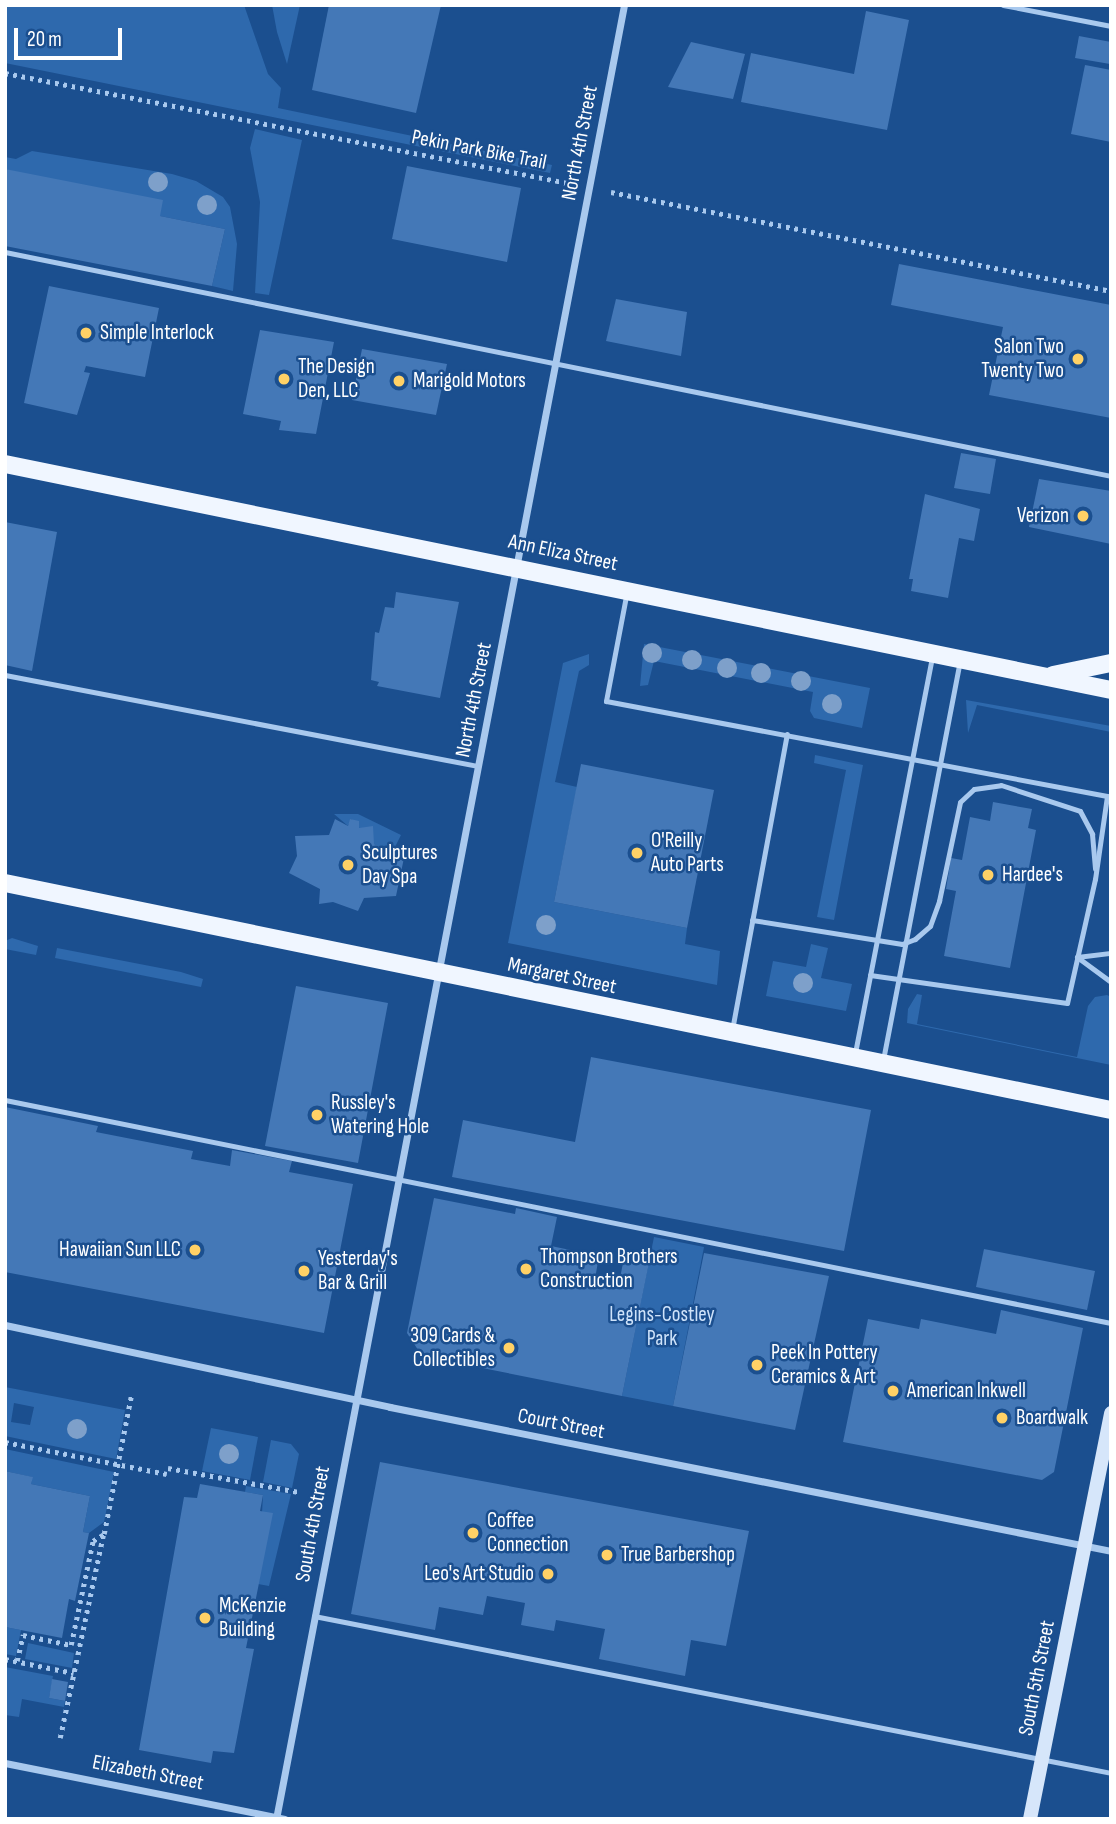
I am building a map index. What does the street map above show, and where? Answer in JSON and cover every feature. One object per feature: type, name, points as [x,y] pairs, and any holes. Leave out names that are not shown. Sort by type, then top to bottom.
[{"type":"main road","name":"Ann Eliza Street","points":[[5,464],[518,566],[1111,690]]},
{"type":"main road","points":[[1044,676],[1111,663]]},
{"type":"main road","name":"Margaret Street","points":[[5,883],[1111,1110]]},
{"type":"main road","name":"South 5th Street","points":[[1030,1819],[1111,1413]]},
{"type":"street","name":"North 4th Street","points":[[353,1400],[518,566],[624,5]]},
{"type":"street","name":"Court Street","points":[[5,1325],[353,1400],[1111,1550]]},
{"type":"street","name":"South 4th Street","points":[[279,1818],[353,1400]]},
{"type":"street","name":"Elizabeth Street","points":[[5,1763],[279,1818]]},
{"type":"lane","points":[[1003,5],[1111,26]]},
{"type":"lane","points":[[5,252],[1111,476]]},
{"type":"lane","points":[[627,589],[606,701],[911,756],[1107,796],[1096,880],[1067,1003],[870,975]]},
{"type":"lane","points":[[855,1058],[932,654]]},
{"type":"lane","points":[[883,1063],[902,944],[960,660]]},
{"type":"lane","points":[[5,675],[478,766]]},
{"type":"lane","points":[[732,1034],[787,734]]},
{"type":"lane","points":[[752,920],[902,944],[930,926],[960,802],[974,789],[1001,785],[1080,811],[1091,834],[1096,880]]},
{"type":"lane","points":[[1077,957],[1111,953]]},
{"type":"lane","points":[[1077,957],[1111,982]]},
{"type":"lane","points":[[5,1100],[1111,1323]]},
{"type":"lane","points":[[314,1616],[1111,1773]]},
{"type":"path","name":"Pekin Park Bike Trail","points":[[5,73],[1111,291]]},
{"type":"path","points":[[60,1738],[131,1397]]},
{"type":"path","points":[[5,1442],[118,1464],[299,1492]]},
{"type":"path","points":[[18,1661],[23,1635],[71,1645],[85,1567],[93,1541],[104,1534]]},
{"type":"path","points":[[5,1659],[74,1673]]},
{"type":"green space","points":[[5,5],[244,5],[268,74],[281,88],[278,108],[552,165],[550,173],[5,63]]},
{"type":"green space","points":[[272,5],[300,5],[287,64],[277,32]]},
{"type":"green space","points":[[255,129],[302,140],[269,295],[255,293],[260,202],[250,148]]},
{"type":"green space","points":[[32,151],[172,174],[196,181],[223,197],[230,207],[237,244],[233,291],[212,286],[225,229],[160,216],[5,169],[5,157],[16,159]]},
{"type":"green space","points":[[644,644],[870,688],[862,728],[814,718],[810,711],[813,692],[654,661],[648,685],[640,686]]},
{"type":"green space","points":[[589,654],[589,665],[579,671],[555,782],[577,787],[554,902],[687,928],[685,944],[720,951],[717,985],[508,943],[563,663]]},
{"type":"green space","points":[[966,700],[1111,726],[1111,732],[977,705],[968,733]]},
{"type":"green space","points":[[815,755],[863,765],[834,920],[817,917],[846,770],[814,763]]},
{"type":"green space","points":[[334,814],[358,814],[401,835],[392,853],[374,844],[351,819],[348,826]]},
{"type":"green space","points":[[12,938],[38,946],[36,955],[5,949],[5,941]]},
{"type":"green space","points":[[811,944],[828,948],[821,978],[852,984],[846,1011],[766,996],[773,961],[806,967]]},
{"type":"green space","points":[[57,948],[181,972],[203,979],[201,987],[55,958]]},
{"type":"green space","points":[[917,994],[922,995],[917,1024],[1077,1057],[1088,1006],[1095,997],[1107,995],[1111,997],[1111,1065],[907,1023],[908,1009]]},
{"type":"green space","name":"Legins-Costley Park","points":[[654,1237],[704,1247],[673,1406],[622,1396]]},
{"type":"green space","points":[[5,1387],[125,1410],[116,1459],[5,1436]],"holes":[[[14,1403],[34,1407],[30,1425],[11,1422]]]},
{"type":"green space","points":[[211,1428],[258,1437],[250,1480],[202,1471]]},
{"type":"green space","points":[[271,1440],[291,1444],[299,1454],[292,1488],[263,1482]]},
{"type":"green space","points":[[5,1449],[114,1472],[104,1522],[89,1533],[83,1532],[90,1496],[31,1484],[32,1477],[5,1471]]},
{"type":"green space","points":[[246,1486],[291,1494],[269,1586],[258,1584],[263,1495],[245,1492]]},
{"type":"green space","points":[[5,1627],[21,1630],[16,1656],[5,1654]]},
{"type":"green space","points":[[28,1643],[74,1653],[72,1668],[25,1659]]},
{"type":"green space","points":[[5,1667],[53,1676],[49,1698],[65,1701],[64,1707],[22,1699],[19,1717],[5,1715]]},
{"type":"building","points":[[329,5],[441,5],[416,113],[312,90]]},
{"type":"building","points":[[866,11],[909,20],[887,130],[741,102],[751,53],[854,74]]},
{"type":"building","points":[[1079,36],[1111,42],[1110,64],[1075,58]]},
{"type":"building","points":[[691,42],[745,54],[733,99],[668,87]]},
{"type":"building","points":[[1085,65],[1111,70],[1111,142],[1071,134]]},
{"type":"building","points":[[407,166],[521,188],[507,262],[392,239]]},
{"type":"building","points":[[5,169],[163,200],[160,216],[225,229],[212,286],[5,246]]},
{"type":"building","points":[[899,264],[1111,305],[1111,418],[989,395],[1003,327],[891,305]]},
{"type":"building","points":[[49,286],[159,308],[145,377],[86,366],[84,372],[90,373],[77,415],[24,403]]},
{"type":"building","points":[[616,299],[687,312],[681,356],[606,341]]},
{"type":"building","points":[[260,330],[334,342],[316,434],[279,430],[281,421],[243,414]]},
{"type":"building","points":[[362,349],[447,364],[436,415],[352,400]]},
{"type":"building","points":[[961,453],[996,459],[990,494],[954,488]]},
{"type":"building","points":[[1039,479],[1111,491],[1111,544],[1029,527]]},
{"type":"building","points":[[925,494],[980,509],[974,541],[959,538],[948,598],[911,591],[913,579],[909,579]]},
{"type":"building","points":[[5,522],[57,532],[32,671],[5,665]]},
{"type":"building","points":[[396,592],[459,602],[440,698],[377,686],[379,682],[371,680],[375,632],[379,633],[385,607],[394,608]]},
{"type":"building","points":[[581,764],[714,790],[687,928],[554,902]]},
{"type":"building","name":"Hardee's","points":[[993,802],[1032,809],[1028,828],[1036,830],[1010,968],[944,956],[956,891],[946,889],[951,858],[962,860],[970,817],[990,821]]},
{"type":"building","points":[[335,819],[348,826],[350,819],[359,821],[359,828],[373,826],[374,844],[404,858],[396,896],[364,898],[358,911],[333,902],[319,904],[320,889],[289,873],[297,856],[295,836],[329,835]]},
{"type":"building","points":[[296,986],[388,1003],[358,1163],[265,1146]]},
{"type":"building","points":[[591,1057],[871,1110],[844,1251],[452,1177],[463,1120],[575,1142]]},
{"type":"building","points":[[5,1107],[98,1126],[96,1132],[193,1151],[191,1159],[230,1166],[232,1150],[292,1161],[289,1172],[353,1184],[324,1333],[5,1272]]},
{"type":"building","points":[[434,1198],[515,1214],[516,1208],[557,1217],[551,1246],[599,1256],[595,1279],[619,1283],[625,1253],[650,1258],[622,1396],[422,1356],[407,1333]]},
{"type":"building","points":[[984,1249],[1095,1271],[1087,1310],[976,1287]]},
{"type":"building","points":[[704,1253],[829,1276],[795,1430],[673,1406]]},
{"type":"building","points":[[1001,1310],[1083,1328],[1054,1472],[1042,1480],[843,1442],[868,1319],[919,1329],[921,1319],[996,1334]]},
{"type":"building","points":[[380,1462],[749,1531],[726,1646],[691,1640],[685,1676],[599,1659],[605,1629],[556,1620],[554,1631],[521,1625],[525,1603],[487,1596],[483,1615],[439,1607],[435,1630],[351,1614]]},
{"type":"building","points":[[5,1471],[33,1477],[31,1484],[90,1496],[83,1532],[89,1533],[75,1601],[69,1599],[62,1638],[5,1627]]},
{"type":"building","points":[[200,1484],[263,1495],[260,1511],[273,1513],[246,1648],[254,1649],[234,1753],[213,1751],[211,1763],[139,1750],[184,1497],[197,1498]]},
{"type":"building","points":[[52,1679],[68,1682],[65,1701],[49,1698]]},
{"type":"place","name":"Simple Interlock","points":[[86,333]]},
{"type":"place","name":"Salon Two Twenty Two","points":[[1078,359]]},
{"type":"place","name":"The Design Den, LLC","points":[[284,379]]},
{"type":"place","name":"Marigold Motors","points":[[399,381]]},
{"type":"place","name":"Verizon","points":[[1083,516]]},
{"type":"place","name":"O'Reilly Auto Parts","points":[[637,853]]},
{"type":"place","name":"Sculptures Day Spa","points":[[348,865]]},
{"type":"place","name":"Hardee's","points":[[988,875]]},
{"type":"place","name":"Russley's Watering Hole","points":[[317,1115]]},
{"type":"place","name":"Hawaiian Sun LLC","points":[[195,1250]]},
{"type":"place","name":"Thompson Brothers Construction","points":[[526,1269]]},
{"type":"place","name":"Yesterday's Bar & Grill","points":[[304,1271]]},
{"type":"place","name":"309 Cards & Collectibles","points":[[509,1348]]},
{"type":"place","name":"Peek In Pottery Ceramics & Art","points":[[757,1365]]},
{"type":"place","name":"American Inkwell","points":[[893,1391]]},
{"type":"place","name":"Boardwalk","points":[[1002,1418]]},
{"type":"place","name":"Coffee Connection","points":[[473,1533]]},
{"type":"place","name":"True Barbershop","points":[[607,1555]]},
{"type":"place","name":"Leo's Art Studio","points":[[548,1574]]},
{"type":"place","name":"McKenzie Building","points":[[205,1618]]}]
